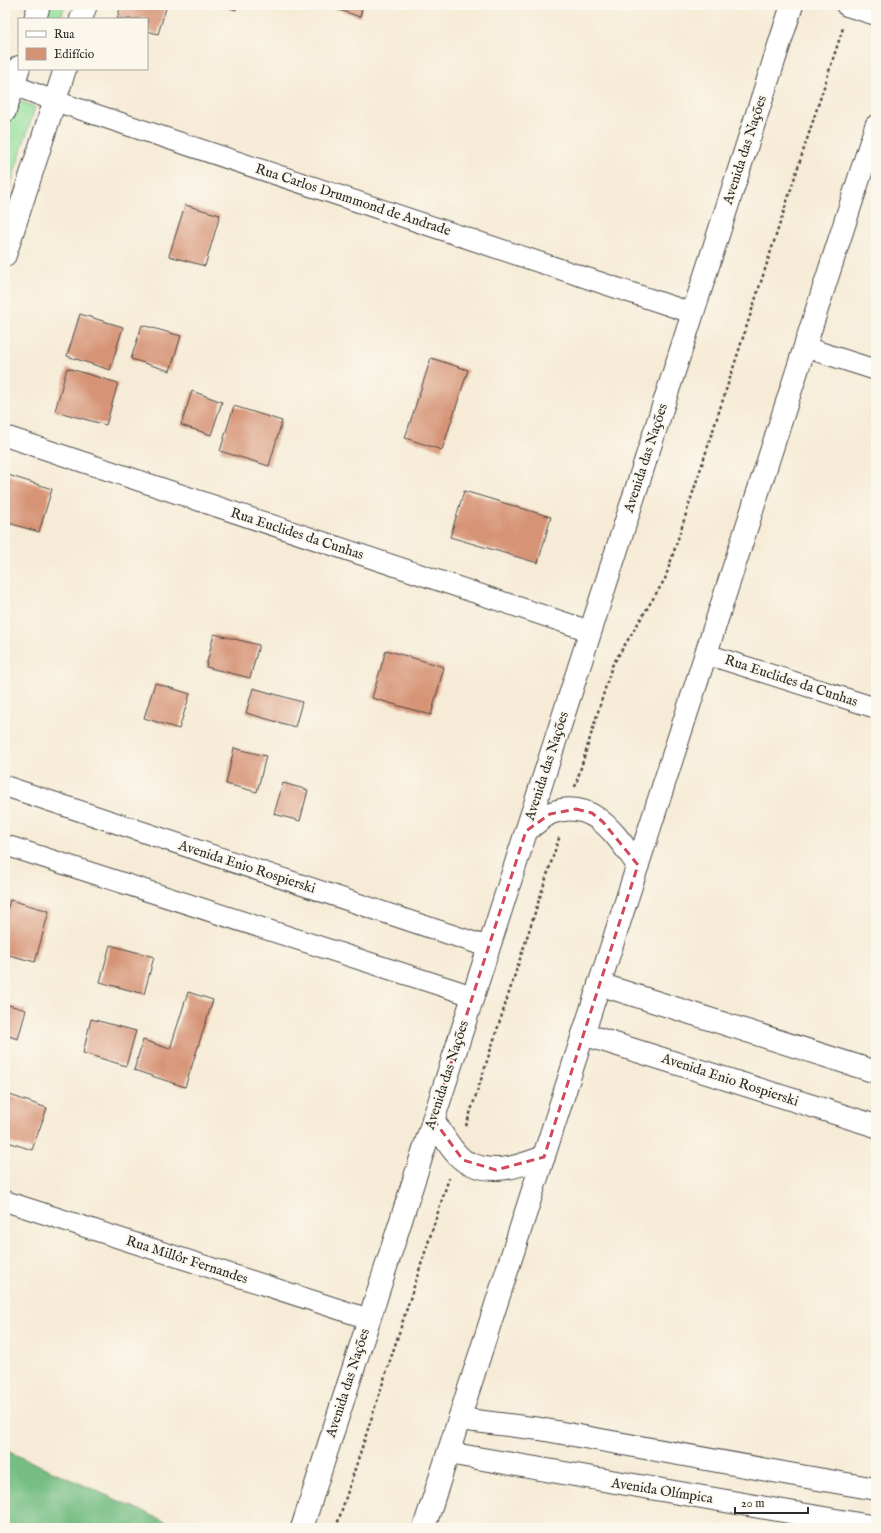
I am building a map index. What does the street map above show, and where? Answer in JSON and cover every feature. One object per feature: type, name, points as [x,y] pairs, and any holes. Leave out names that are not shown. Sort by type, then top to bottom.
[{"type":"main road","points":[[35,18],[39,5]]},
{"type":"main road","points":[[81,18],[86,5]]},
{"type":"main road","name":"Avenida das Nações","points":[[302,1528],[792,5]]},
{"type":"main road","points":[[848,5],[876,14]]},
{"type":"main road","points":[[5,255],[65,70]]},
{"type":"main road","points":[[5,111],[16,76]]},
{"type":"main road","points":[[424,1528],[876,126]]},
{"type":"main road","points":[[526,831],[550,814],[576,809],[592,813],[604,822],[638,865]]},
{"type":"main road","points":[[599,984],[876,1072]]},
{"type":"main road","name":"Avenida Enio Rospierski","points":[[583,1034],[876,1126]]},
{"type":"main road","points":[[433,1120],[450,1146],[463,1160],[481,1168],[496,1170],[517,1166],[544,1157]]},
{"type":"main road","points":[[459,1419],[540,1429],[795,1476],[876,1489]]},
{"type":"main road","name":"Avenida Olímpica","points":[[448,1454],[876,1527]]},
{"type":"street","name":"Rua Carlos Drummond de Andrade","points":[[16,76],[55,101],[692,313]]},
{"type":"street","points":[[804,348],[876,370]]},
{"type":"street","name":"Rua Euclides da Cunhas","points":[[5,436],[590,631]]},
{"type":"street","name":"Rua Euclides da Cunhas","points":[[706,654],[876,708]]},
{"type":"street","name":"Avenida Enio Rospierski","points":[[5,786],[488,947]]},
{"type":"street","points":[[5,845],[473,996]]},
{"type":"street","name":"Rua Millôr Fernandes","points":[[5,1201],[369,1318]]},
{"type":"path","points":[[336,1528],[568,810],[612,666],[666,579],[848,5]]},
{"type":"highlighted area","points":[[576,809],[592,813],[603,822],[638,865],[544,1157],[496,1170],[463,1160],[433,1119],[526,831],[550,814]]},
{"type":"green space","points":[[46,5],[65,5],[60,18],[41,18]]},
{"type":"green space","points":[[15,100],[35,107],[5,202],[5,132]]},
{"type":"green space","points":[[5,1450],[180,1528],[5,1528]]},
{"type":"building","points":[[121,5],[167,5],[158,34],[148,31],[148,18],[117,18]]},
{"type":"building","points":[[220,5],[237,5],[236,10]]},
{"type":"building","points":[[325,5],[363,5],[360,17]]},
{"type":"building","points":[[185,205],[220,215],[205,266],[169,256]]},
{"type":"building","points":[[80,314],[123,327],[110,370],[67,356]]},
{"type":"building","points":[[142,325],[181,336],[170,371],[131,359]]},
{"type":"building","points":[[431,358],[468,370],[442,450],[405,438]]},
{"type":"building","points":[[67,368],[118,383],[106,425],[55,411]]},
{"type":"building","points":[[192,391],[222,402],[211,435],[181,425]]},
{"type":"building","points":[[234,406],[282,421],[269,466],[220,451]]},
{"type":"building","points":[[5,474],[52,489],[39,532],[5,522]]},
{"type":"building","points":[[464,491],[551,517],[538,563],[450,537]]},
{"type":"building","points":[[214,634],[259,645],[250,678],[206,667]]},
{"type":"building","points":[[386,650],[444,667],[431,715],[372,698]]},
{"type":"building","points":[[155,683],[190,694],[179,729],[144,718]]},
{"type":"building","points":[[253,688],[302,702],[295,727],[246,713]]},
{"type":"building","points":[[234,748],[266,756],[257,792],[226,784]]},
{"type":"building","points":[[283,783],[308,790],[300,821],[274,814]]},
{"type":"building","points":[[10,900],[49,911],[35,962],[5,954],[5,918]]},
{"type":"building","points":[[110,945],[154,957],[144,994],[100,982]]},
{"type":"building","points":[[188,992],[213,1000],[185,1087],[134,1070],[143,1040],[170,1049]]},
{"type":"building","points":[[5,1004],[26,1010],[18,1039],[5,1035]]},
{"type":"building","points":[[91,1019],[136,1031],[126,1066],[83,1053]]},
{"type":"building","points":[[7,1094],[47,1108],[32,1150],[5,1141],[5,1101]]}]
